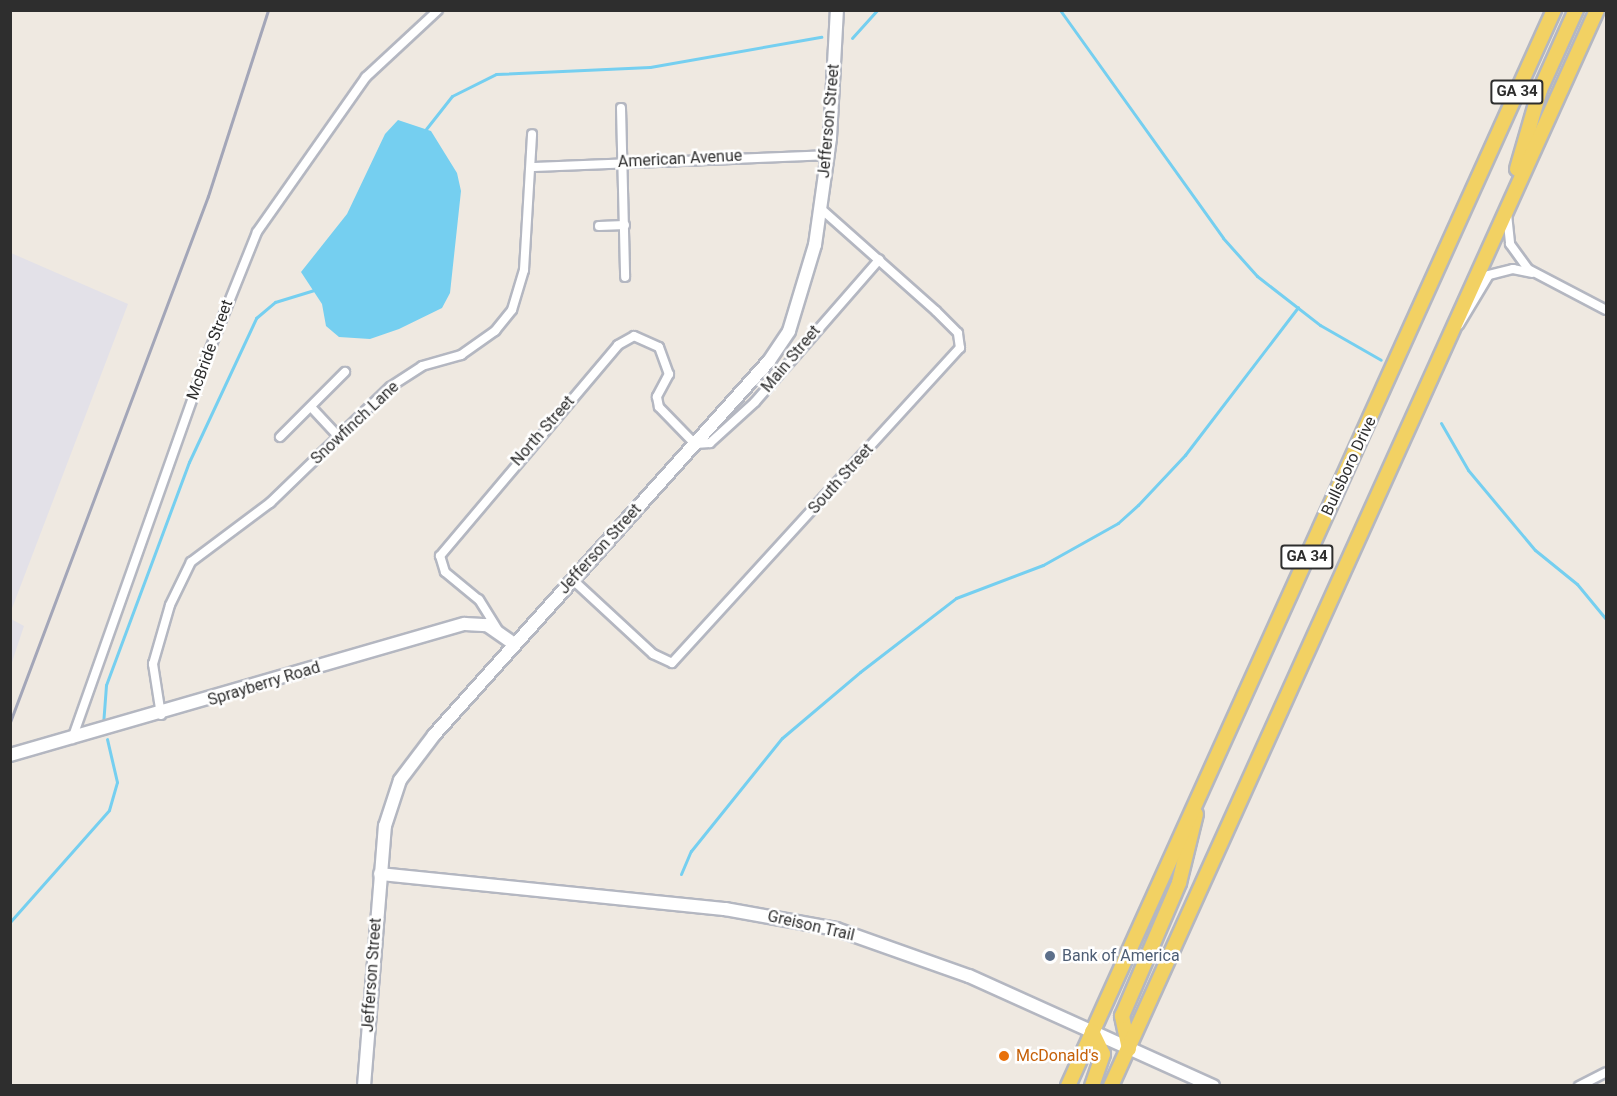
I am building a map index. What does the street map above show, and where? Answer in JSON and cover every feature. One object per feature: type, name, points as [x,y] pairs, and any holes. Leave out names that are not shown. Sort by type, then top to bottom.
[{"type":"main road","name":"Bullsboro Drive","points":[[1068,1086],[1554,10]]},
{"type":"main road","points":[[1506,209],[1540,90],[1576,10]]},
{"type":"main road","name":"GA 34","points":[[1111,1086],[1597,10]]},
{"type":"main road","points":[[1570,68],[1606,12]]},
{"type":"main road","points":[[1129,1049],[1122,1017],[1179,883],[1203,785]]},
{"type":"main road","points":[[1092,1031],[1103,1054],[1092,1086]]},
{"type":"street","name":"McBride Street","points":[[72,741],[211,345],[257,232],[366,77],[438,10]]},
{"type":"street","name":"Jefferson Street","points":[[364,1086],[385,826],[400,780],[513,643],[695,444],[789,331],[811,268],[828,155],[837,10]]},
{"type":"street","points":[[621,108],[626,162],[625,277]]},
{"type":"street","name":"Snowfinch Lane","points":[[161,715],[153,664],[170,604],[190,562],[270,503],[409,372],[461,355],[495,331],[512,310],[524,270],[532,166],[532,134]]},
{"type":"street","name":"American Avenue","points":[[532,166],[828,155]]},
{"type":"street","name":"South Street","points":[[573,580],[653,654],[672,663],[684,655],[960,348],[958,333],[820,208]]},
{"type":"street","points":[[1506,209],[1510,244],[1528,269],[1606,310]]},
{"type":"street","points":[[599,226],[626,225]]},
{"type":"street","name":"Main Street","points":[[695,444],[710,443],[755,402],[879,260]]},
{"type":"street","points":[[1450,334],[1468,315],[1489,274],[1513,269],[1547,278]]},
{"type":"street","name":"North Street","points":[[498,630],[479,600],[441,565],[453,535],[618,345],[638,337],[649,339],[666,356],[669,374],[657,402],[695,444]]},
{"type":"street","points":[[280,437],[345,372]]},
{"type":"street","points":[[311,407],[339,437]]},
{"type":"street","name":"Sprayberry Road","points":[[10,755],[72,741],[435,631],[465,624],[498,630]]},
{"type":"street","points":[[498,630],[513,643]]},
{"type":"street","name":"Greison Trail","points":[[380,874],[784,917],[836,929],[969,976],[1213,1086]]},
{"type":"street","points":[[1580,1086],[1606,1072]]},
{"type":"shaded area","points":[[11,253],[128,304],[11,611]]},
{"type":"shaded area","points":[[11,619],[24,626],[11,665]]},
{"type":"water","points":[[398,120],[431,131],[457,173],[461,191],[450,293],[442,308],[399,329],[370,339],[339,337],[326,326],[322,304],[301,272],[347,214],[385,134]]},
{"type":"waterway","points":[[852,38],[877,10]]},
{"type":"waterway","points":[[1060,10],[1223,238],[1257,276],[1320,325],[1381,360]]},
{"type":"waterway","points":[[426,129],[452,96],[496,74],[650,67],[821,37]]},
{"type":"waterway","points":[[103,725],[106,685],[189,462],[256,318],[275,302],[314,290]]},
{"type":"waterway","points":[[681,874],[691,851],[782,738],[860,672],[956,598],[1043,565],[1118,523],[1138,505],[1185,455],[1298,307]]},
{"type":"waterway","points":[[1441,423],[1468,470],[1535,550],[1577,584],[1606,619]]},
{"type":"waterway","points":[[10,922],[109,810],[117,782],[107,739]]},
{"type":"railway","points":[[10,722],[208,196],[268,10]]},
{"type":"place","name":"Bank of America","points":[[1050,956]]},
{"type":"place","name":"McDonald's","points":[[1004,1056]]}]
